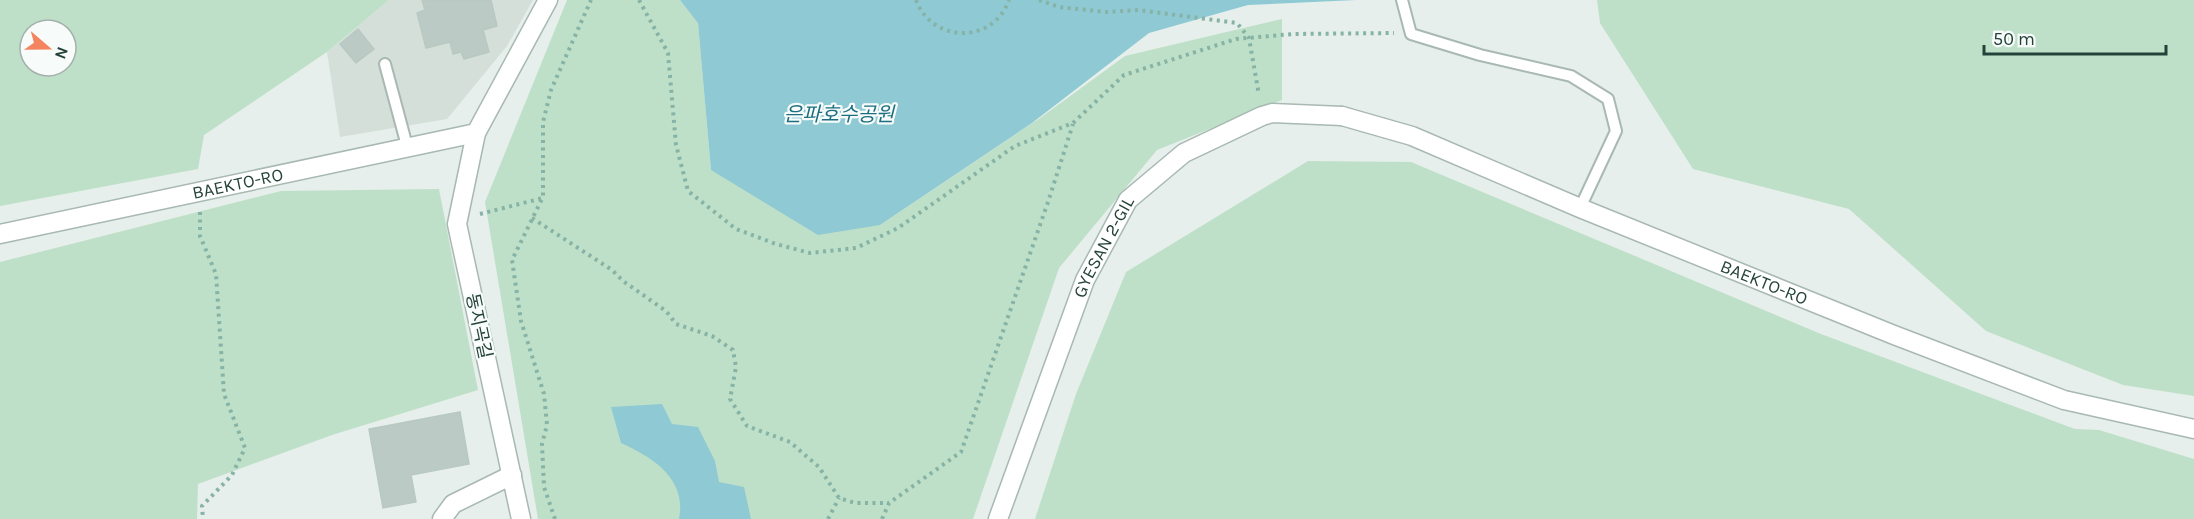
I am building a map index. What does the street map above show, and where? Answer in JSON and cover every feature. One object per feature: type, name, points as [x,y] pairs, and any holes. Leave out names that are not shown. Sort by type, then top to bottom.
[{"type":"street","name":"동지곡길","points":[[521,519],[457,224],[476,133],[548,0]]},
{"type":"street","name":"GYESAN 2-GIL","points":[[998,519],[1085,280],[1128,200],[1184,153],[1272,112],[1342,116]]},
{"type":"street","name":"BAEKTO-RO","points":[[1342,116],[1412,136],[1580,208],[1904,339],[2064,400],[2194,429]]},
{"type":"street","name":"BAEKTO-RO","points":[[0,234],[193,191],[476,133]]},
{"type":"street","points":[[442,519],[453,504],[512,475]]},
{"type":"lane","points":[[1402,0],[1411,34],[1480,55],[1571,76],[1608,99],[1616,131],[1580,208]]},
{"type":"lane","points":[[385,64],[406,146]]},
{"type":"path","points":[[555,519],[544,487],[542,444],[547,425],[544,394],[521,321],[512,260],[543,198],[543,122],[551,90],[591,0]]},
{"type":"path","points":[[639,0],[668,53],[676,145],[688,191],[736,229],[776,244],[810,253],[856,248],[898,228],[1015,146],[1073,123],[1124,75],[1236,39],[1359,32],[1411,34]]},
{"type":"path","points":[[916,0],[930,22],[943,31],[959,34],[974,33],[989,27],[1001,16],[1009,0]]},
{"type":"path","points":[[1039,0],[1059,7],[1107,12],[1138,10],[1237,23],[1249,38],[1263,116]]},
{"type":"path","points":[[882,519],[889,503],[961,452],[1073,123]]},
{"type":"path","points":[[193,191],[200,207],[200,236],[216,274],[224,394],[244,448],[232,475],[202,506],[203,519]]},
{"type":"path","points":[[457,224],[474,216],[543,198]]},
{"type":"path","points":[[532,218],[612,270],[623,281],[666,311],[676,324],[712,336],[733,350],[736,367],[730,399],[747,426],[790,442],[819,467],[839,498],[855,503],[889,503]]},
{"type":"path","points":[[828,519],[839,498]]},
{"type":"shaded area","points":[[389,0],[533,0],[507,46],[447,119],[340,137],[327,52]]},
{"type":"green space","points":[[0,0],[389,0],[327,52],[204,135],[198,169],[0,206]]},
{"type":"green space","points":[[567,0],[680,0],[698,22],[711,170],[880,225],[1040,118],[1125,56],[1282,19],[1282,100],[1157,150],[1059,268],[973,519],[538,519],[485,202]]},
{"type":"green space","points":[[1597,0],[2194,0],[2194,396],[2123,385],[1986,331],[1849,209],[1693,169],[1600,23]]},
{"type":"green space","points":[[1308,161],[1411,162],[1821,334],[2075,429],[2099,430],[2194,459],[2194,519],[1035,519],[1076,394],[1126,272]]},
{"type":"green space","points":[[439,189],[478,390],[332,435],[198,484],[197,519],[0,519],[0,262],[281,191]]},
{"type":"water","name":"은파호수공원","points":[[680,0],[1356,0],[1248,5],[1149,33],[1032,123],[880,225],[818,235],[711,170],[698,23]]},
{"type":"water","points":[[662,404],[672,424],[698,427],[715,461],[719,482],[744,487],[751,519],[679,519],[678,492],[673,481],[656,463],[621,443],[611,407]]},
{"type":"building","points":[[422,0],[491,0],[497,26],[483,30],[489,52],[464,59],[461,52],[453,54],[450,42],[426,48],[417,13],[425,10]]},
{"type":"building","points":[[358,29],[374,49],[356,63],[340,44]]},
{"type":"building","points":[[460,412],[469,464],[411,475],[416,502],[383,508],[369,429]]}]
